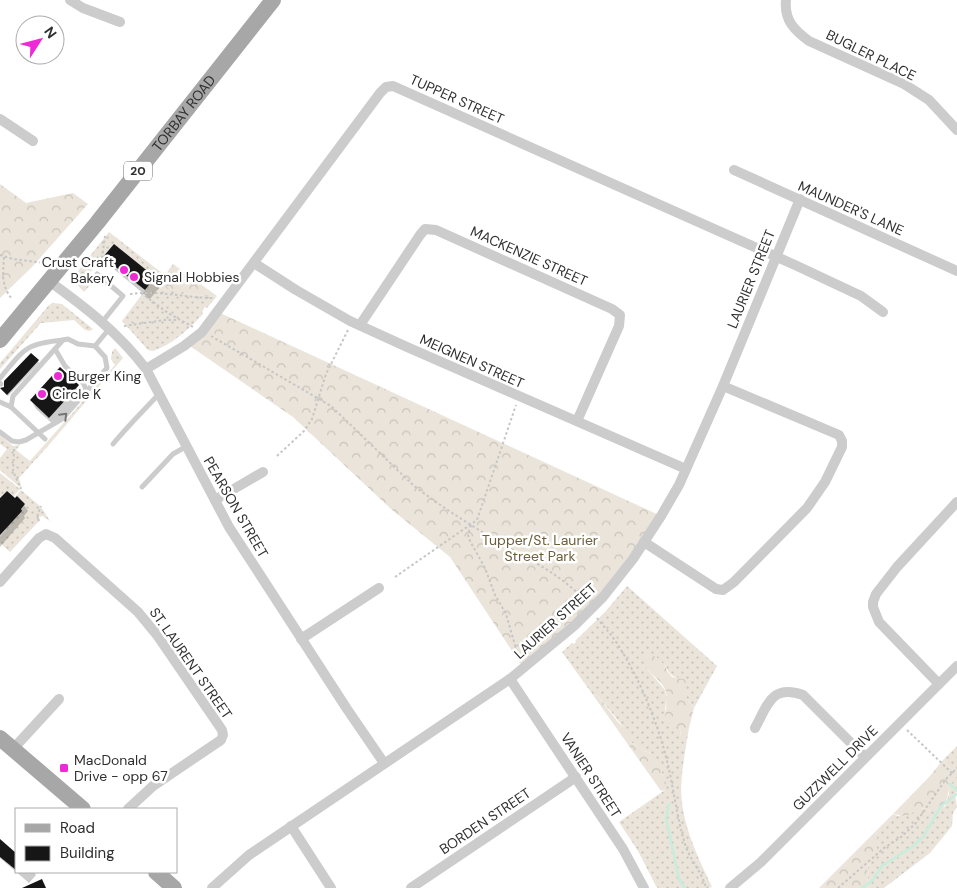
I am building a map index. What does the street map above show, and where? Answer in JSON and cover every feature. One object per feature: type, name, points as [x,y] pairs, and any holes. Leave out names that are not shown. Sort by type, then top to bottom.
[{"type":"main road","name":"TORBAY ROAD","points":[[0,340],[97,223],[273,0]]},
{"type":"main road","points":[[0,738],[83,808]]},
{"type":"main road","points":[[157,873],[174,888]]},
{"type":"street","points":[[70,0],[83,8],[120,22]]},
{"type":"street","name":"BUGLER PLACE","points":[[786,0],[787,17],[795,30],[809,41],[904,84],[929,100],[957,130]]},
{"type":"street","name":"TUPPER STREET","points":[[146,369],[184,346],[202,332],[386,87],[393,86],[775,256]]},
{"type":"street","points":[[0,119],[33,141]]},
{"type":"street","name":"MAUNDER'S LANE","points":[[734,170],[957,271]]},
{"type":"street","name":"LAURIER STREET","points":[[212,888],[248,855],[510,679],[592,610],[618,579],[670,501],[723,386],[800,199]]},
{"type":"street","name":"MACKENZIE STREET","points":[[360,325],[420,235],[426,229],[436,230],[612,309],[620,315],[619,326],[577,421]]},
{"type":"street","points":[[775,256],[861,296],[883,312]]},
{"type":"street","name":"MEIGNEN STREET","points":[[254,263],[296,290],[360,325],[686,469]]},
{"type":"street","name":"PEARSON STREET","points":[[50,281],[106,325],[131,349],[146,369],[215,500],[248,557],[384,763]]},
{"type":"street","points":[[644,542],[716,589],[723,590],[734,582],[807,508],[825,482],[842,447],[839,435],[723,386]]},
{"type":"street","points":[[215,500],[263,472]]},
{"type":"street","points":[[939,684],[879,622],[872,607],[883,584],[957,502]]},
{"type":"street","name":"ST. LAURENT STREET","points":[[0,582],[39,538],[46,534],[55,538],[138,612],[157,635],[222,730],[221,740],[153,786],[129,808]]},
{"type":"street","points":[[302,639],[379,588]]},
{"type":"street","name":"GUZZWELL DRIVE","points":[[730,888],[761,862],[957,666]]},
{"type":"street","name":"VANIER STREET","points":[[510,679],[623,849],[644,888]]},
{"type":"street","points":[[755,728],[768,703],[778,693],[790,690],[803,695],[809,700],[865,757]]},
{"type":"street","points":[[13,749],[59,699]]},
{"type":"street","name":"BORDEN STREET","points":[[411,888],[576,777]]},
{"type":"street","points":[[291,826],[331,888]]},
{"type":"lane","points":[[95,346],[123,296],[97,274]]},
{"type":"lane","points":[[0,382],[20,360],[24,351],[40,342],[68,339],[78,344],[95,346],[105,357],[107,368],[62,420],[26,440],[16,442],[0,432]]},
{"type":"lane","points":[[11,408],[11,394],[63,340]]},
{"type":"lane","points":[[54,349],[65,366],[84,384],[86,392]]},
{"type":"lane","points":[[24,351],[28,355]]},
{"type":"lane","points":[[113,444],[132,420],[138,418],[159,393]]},
{"type":"lane","points":[[0,402],[11,408],[45,439]]},
{"type":"lane","points":[[142,487],[173,454],[186,446]]},
{"type":"path","points":[[102,258],[105,236]]},
{"type":"path","points":[[0,255],[45,263]]},
{"type":"path","points":[[4,257],[3,283],[4,288],[12,299]]},
{"type":"path","points":[[72,280],[90,285],[103,279]]},
{"type":"path","points":[[123,296],[164,292],[197,298],[217,298]]},
{"type":"path","points":[[141,293],[192,327]]},
{"type":"path","points":[[124,326],[165,320],[180,320]]},
{"type":"path","points":[[277,456],[304,431],[312,419],[326,374],[348,330]]},
{"type":"path","points":[[211,336],[319,399],[343,416],[413,485],[446,509],[513,550],[545,567],[573,588],[585,600]]},
{"type":"path","points":[[396,577],[477,520],[516,405]]},
{"type":"path","points":[[16,442],[14,471],[21,489]]},
{"type":"path","points":[[39,521],[37,517],[41,506]]},
{"type":"path","points":[[471,524],[468,530],[470,541],[485,568],[495,595],[506,614],[519,659]]},
{"type":"path","points":[[596,617],[618,645],[644,696],[668,764],[672,792],[685,845],[694,865],[704,879],[706,888]]},
{"type":"path","points":[[907,730],[952,772]]},
{"type":"path","points":[[838,888],[884,848],[901,838],[915,824],[952,772],[957,768]]},
{"type":"green space","points":[[0,184],[26,203],[73,193],[88,204],[32,267],[0,298]]},
{"type":"green space","points":[[109,232],[162,273],[155,282],[186,293],[217,296],[207,308],[205,307],[202,312],[203,314],[186,330],[174,340],[153,351],[148,350],[122,321],[155,277],[114,244],[85,279],[91,284],[84,292],[74,281],[74,276]]},
{"type":"green space","points":[[173,264],[217,296],[185,293],[155,282],[162,273],[165,275]]},
{"type":"green space","points":[[53,303],[62,304],[93,329],[90,331],[85,330],[74,320],[41,323],[0,369],[0,363],[49,305]]},
{"type":"green space","name":"Tupper/St. Laurier Street Park","points":[[218,312],[661,516],[618,579],[524,669],[450,557],[391,509],[293,417],[187,344]]},
{"type":"green space","points":[[115,348],[123,358],[19,478],[22,489],[0,470],[0,458],[7,449],[0,444],[0,435],[13,446],[20,445],[16,450],[30,461],[115,365],[111,359]]},
{"type":"green space","points":[[0,473],[20,489],[13,497],[7,491],[0,497]]},
{"type":"green space","points":[[21,490],[41,507],[50,521],[43,516],[39,517],[40,520],[10,552],[0,543],[0,537],[6,530],[4,528],[22,511],[21,509],[25,504],[17,496],[14,498]]},
{"type":"green space","points":[[627,586],[717,666],[694,708],[685,696],[684,679],[672,675],[656,657],[647,669],[665,690],[667,698],[665,709],[670,726],[677,726],[681,730],[680,736],[689,728],[682,772],[682,800],[691,838],[712,887],[658,888],[656,886],[638,851],[619,822],[665,790],[663,775],[651,753],[644,751],[631,742],[621,724],[598,696],[593,695],[562,652],[572,643],[576,642]]},
{"type":"green space","points":[[649,652],[665,665],[672,677],[684,679],[687,682],[685,696],[694,708],[689,728],[680,737],[681,730],[677,726],[670,726],[665,723],[667,694],[663,686],[646,666],[643,654]]},
{"type":"green space","points":[[593,695],[598,696],[629,733],[631,742],[644,751],[651,753],[667,785],[665,790],[661,791]]},
{"type":"green space","points":[[957,746],[957,791],[955,794],[957,807],[953,813],[952,826],[930,853],[884,888],[869,888],[867,871],[876,849],[876,831],[893,814],[898,816],[922,808],[930,811],[945,806],[951,782],[950,768],[943,760]]},
{"type":"green space","points":[[943,760],[952,772],[953,782],[949,785],[947,799],[939,813],[922,808],[906,816],[893,814],[929,777]]},
{"type":"green space","points":[[876,831],[876,849],[867,871],[869,888],[819,888]]},
{"type":"building","points":[[114,244],[155,277],[145,290],[103,257]]},
{"type":"building","points":[[31,353],[39,360],[7,395],[0,388],[4,387],[4,381]]},
{"type":"building","points":[[60,367],[79,385],[49,418],[30,400]]},
{"type":"building","points":[[7,491],[15,498],[17,496],[25,504],[21,509],[22,511],[0,535],[0,498]]},
{"type":"building","points":[[0,839],[15,852],[15,869],[0,857]]},
{"type":"building","points":[[42,879],[46,888],[22,888]]},
{"type":"waterway","points":[[950,784],[957,791]]},
{"type":"waterway","points":[[862,888],[872,881],[882,866],[912,847],[923,837],[941,806],[957,794]]},
{"type":"waterway","points":[[669,804],[666,818],[679,879],[685,888]]},
{"type":"place","name":"Crust Craft Bakery","points":[[124,270]]},
{"type":"place","name":"Signal Hobbies","points":[[134,277]]},
{"type":"place","name":"Burger King","points":[[58,376]]},
{"type":"place","name":"Circle K","points":[[42,394]]},
{"type":"place","name":"MacDonald Drive - opp 67","points":[[64,768]]}]
